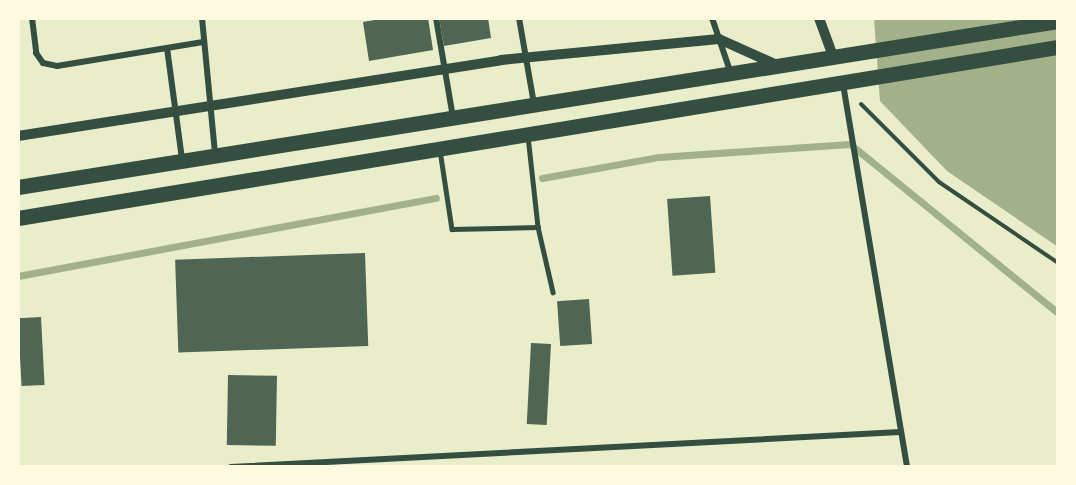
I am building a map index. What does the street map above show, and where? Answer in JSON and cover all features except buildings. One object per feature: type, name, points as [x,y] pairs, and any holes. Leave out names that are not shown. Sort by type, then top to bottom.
[{"type":"main road","points":[[18,187],[215,153],[834,59],[1058,21]]},
{"type":"main road","points":[[18,218],[528,136],[1058,47]]},
{"type":"street","points":[[32,18],[36,53],[43,63],[57,66],[203,42]]},
{"type":"street","points":[[202,18],[215,153]]},
{"type":"street","points":[[436,18],[453,118]]},
{"type":"street","points":[[519,18],[534,104]]},
{"type":"street","points":[[712,18],[731,73]]},
{"type":"street","points":[[819,18],[834,59]]},
{"type":"street","points":[[18,136],[211,109],[444,69],[719,39],[780,66]]},
{"type":"street","points":[[167,48],[182,159]]},
{"type":"street","points":[[843,84],[854,138],[907,467]]},
{"type":"street","points":[[231,467],[900,432]]},
{"type":"lane","points":[[528,136],[538,227],[553,292]]},
{"type":"lane","points":[[440,150],[452,229],[538,227]]},
{"type":"path","points":[[843,84],[939,182],[1058,263]]},
{"type":"shaded area","points":[[874,18],[1058,18],[1058,247],[947,171],[880,101]]},
{"type":"waterway","points":[[542,178],[659,157],[850,144],[1058,313]]},
{"type":"waterway","points":[[18,276],[436,198]]}]
